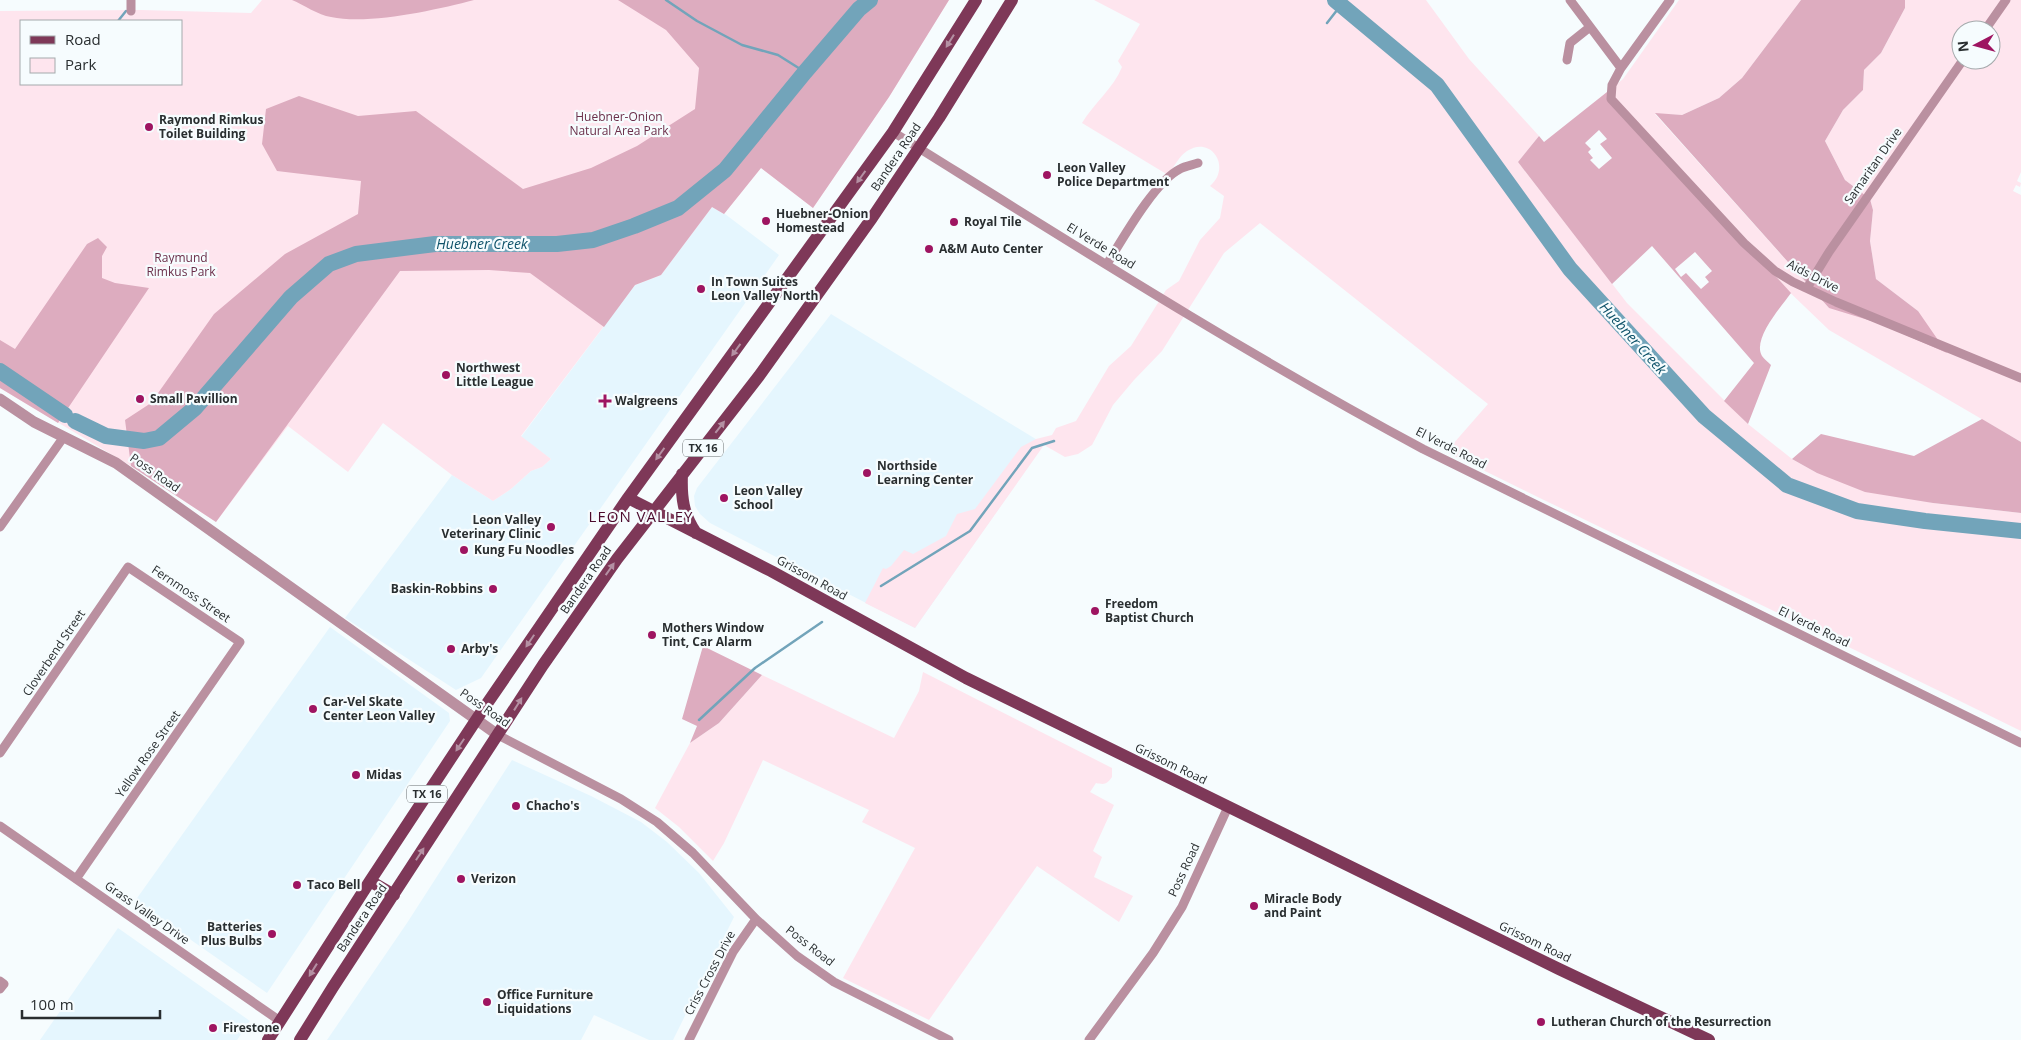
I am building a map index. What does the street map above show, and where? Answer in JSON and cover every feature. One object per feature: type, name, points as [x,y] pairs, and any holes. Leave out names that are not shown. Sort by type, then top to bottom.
[{"type":"main road","name":"Bandera Road","points":[[268,1040],[477,719],[628,498],[894,132],[976,0]]},
{"type":"main road","name":"Bandera Road","points":[[300,1040],[333,986],[550,655],[617,559],[759,376],[872,218],[919,148],[1012,0]]},
{"type":"main road","points":[[682,474],[683,506],[688,521],[696,533]]},
{"type":"main road","name":"Grissom Road","points":[[628,498],[771,571],[959,674],[1587,983],[1709,1040]]},
{"type":"main road","points":[[370,881],[394,895]]},
{"type":"street","points":[[131,0],[131,11]]},
{"type":"street","points":[[1570,0],[1621,68],[1670,0]]},
{"type":"street","points":[[1992,20],[2006,0]]},
{"type":"street","points":[[1567,60],[1570,43],[1590,27]]},
{"type":"street","name":"Aids Drive","points":[[1621,68],[1612,85],[1611,99],[1744,243],[1775,271],[1808,288],[2021,378]]},
{"type":"street","name":"Samaritan Drive","points":[[1808,288],[1829,252],[1956,70]]},
{"type":"street","name":"El Verde Road","points":[[894,132],[1106,264],[1350,410],[1424,449],[2021,743]]},
{"type":"street","points":[[1106,264],[1144,206],[1169,177],[1179,170],[1198,163]]},
{"type":"street","name":"Poss Road","points":[[0,399],[34,422],[116,463],[498,735],[621,799],[657,822],[693,853],[756,919],[797,956],[834,982],[949,1040]]},
{"type":"street","points":[[0,527],[63,438]]},
{"type":"street","name":"Fernmoss Street","points":[[128,567],[240,642]]},
{"type":"street","name":"Cloverbend Street","points":[[0,753],[128,567]]},
{"type":"street","name":"Yellow Rose Street","points":[[76,879],[240,642]]},
{"type":"street","name":"Poss Road","points":[[1089,1040],[1153,953],[1182,907],[1228,806]]},
{"type":"street","name":"Grass Valley Drive","points":[[0,826],[280,1021]]},
{"type":"street","name":"Criss Cross Drive","points":[[689,1040],[732,952],[756,919]]},
{"type":"shaded area","points":[[292,0],[474,0],[422,12],[383,18],[346,19],[326,16]]},
{"type":"shaded area","points":[[618,0],[949,0],[889,97],[813,208],[761,168],[724,214],[712,207],[661,275],[635,285],[604,327],[530,273],[489,270],[400,271],[216,522],[131,466],[125,420],[151,403],[214,314],[285,254],[358,214],[361,181],[277,171],[262,144],[266,109],[299,96],[358,116],[416,111],[523,189],[591,168],[637,146],[695,109],[699,68],[666,30]]},
{"type":"shaded area","points":[[1801,0],[1905,0],[1905,8],[1881,53],[1864,70],[1863,90],[1843,110],[1825,141],[1845,180],[1870,199],[1873,210],[1870,241],[1876,279],[1918,311],[1947,353],[1878,323],[1829,308],[1655,113],[1682,115],[1719,98],[1742,78]]},
{"type":"shaded area","points":[[1607,92],[1791,293],[1769,323],[1761,341],[1760,349],[1762,356],[1771,365],[1748,424],[1724,401],[1754,363],[1652,246],[1612,284],[1518,162],[1539,136],[1544,142]],"holes":[[[1599,130],[1607,139],[1600,144],[1612,158],[1599,169],[1590,160],[1593,158],[1588,152],[1591,149],[1585,143]],[[1695,252],[1712,271],[1705,277],[1709,282],[1701,289],[1686,273],[1681,277],[1675,269]]]},
{"type":"shaded area","points":[[712,207],[725,214],[779,255],[481,678],[456,690],[345,618],[452,475],[493,501],[511,489],[531,471],[542,467],[551,459],[521,437],[635,285],[661,275]]},
{"type":"shaded area","points":[[98,238],[107,247],[102,256],[102,278],[115,283],[149,288],[58,423],[0,388],[0,340],[15,349],[87,244]]},
{"type":"shaded area","name":"Northside Learning Center","points":[[831,314],[1044,444],[915,628],[710,523],[700,514],[695,506],[694,496],[697,488]]},
{"type":"shaded area","points":[[1982,419],[2021,442],[2021,513],[1933,503],[1865,492],[1817,473],[1792,459],[1821,434],[1914,456]]},
{"type":"shaded area","points":[[330,627],[449,713],[450,721],[267,993],[135,901]]},
{"type":"shaded area","points":[[703,646],[762,675],[719,723],[690,743],[697,726],[682,719]]},
{"type":"shaded area","points":[[512,760],[591,796],[641,822],[667,842],[699,873],[734,917],[673,1040],[649,1040],[594,1015],[581,1040],[327,1040],[407,923]]},
{"type":"shaded area","points":[[118,928],[250,1021],[237,1040],[40,1040]]},
{"type":"green space","points":[[262,0],[949,0],[889,97],[813,208],[761,168],[724,214],[712,207],[661,275],[635,285],[521,436],[551,459],[542,467],[531,471],[511,489],[493,501],[452,475],[383,423],[348,472],[288,426],[216,522],[131,466],[0,388],[0,11],[141,10],[251,13]]},
{"type":"green space","points":[[1094,0],[1426,0],[1469,59],[1539,136],[1518,162],[1627,303],[1748,424],[1792,459],[1817,473],[1933,503],[2021,513],[2021,731],[1446,452],[1488,404],[1260,223],[1224,253],[1162,351],[1113,405],[1092,445],[1078,454],[1065,457],[1044,445],[915,628],[865,603],[883,568],[886,569],[891,566],[904,550],[913,554],[946,536],[957,514],[975,509],[1021,447],[1036,439],[1052,435],[1056,428],[1076,421],[1109,366],[1131,346],[1166,290],[1179,281],[1200,240],[1220,218],[1224,196],[1210,186],[1219,170],[1219,162],[1211,150],[1204,147],[1196,147],[1187,151],[1168,175],[1082,123],[1118,75],[1122,67],[1118,61],[1140,24]]},
{"type":"green space","points":[[1679,0],[1801,0],[1742,78],[1719,98],[1682,115],[1655,114],[1829,308],[1918,311],[1876,279],[1870,241],[1873,210],[1870,199],[1845,180],[1825,141],[1843,110],[1863,90],[1864,70],[1881,53],[1905,8],[1905,0],[2021,0],[2021,172],[2017,181],[2021,183],[2020,187],[2016,185],[2013,191],[2021,195],[2021,442],[1829,330],[1780,283],[1607,92],[1623,79]]},
{"type":"green space","points":[[923,672],[1112,768],[1112,777],[1109,781],[1104,784],[1096,783],[1090,792],[1114,805],[1093,851],[1102,857],[1094,877],[1133,896],[1119,922],[1037,866],[929,1020],[843,978],[915,848],[862,822],[869,810],[763,760],[724,843],[713,861],[679,827],[655,808],[690,743],[719,723],[762,675],[894,738],[919,691]]},
{"type":"waterway","points":[[666,0],[697,21],[742,45],[778,55],[805,72]]},
{"type":"waterway","name":"Huebner Creek","points":[[75,421],[106,436],[144,441],[159,438],[195,408],[291,297],[329,264],[356,254],[435,244],[557,244],[593,240],[678,208],[725,170],[805,72],[859,9],[870,0]]},
{"type":"waterway","name":"Huebner Creek","points":[[1335,0],[1437,85],[1570,269],[1704,416],[1787,485],[1857,511],[1925,521],[2021,531]]},
{"type":"waterway","points":[[1327,23],[1341,5]]},
{"type":"waterway","points":[[119,20],[126,11]]},
{"type":"waterway","name":"Huebner Creek","points":[[0,371],[65,415]]},
{"type":"waterway","points":[[881,586],[970,531],[1032,448],[1054,441]]},
{"type":"waterway","points":[[699,720],[755,668],[822,622]]},
{"type":"place","name":"Raymond Rimkus Toilet Building","points":[[149,127]]},
{"type":"place","name":"Leon Valley Police Department","points":[[1047,175]]},
{"type":"place","name":"Huebner-Onion Homestead","points":[[766,221]]},
{"type":"place","name":"Royal Tile","points":[[954,222]]},
{"type":"place","name":"A&M Auto Center","points":[[929,249]]},
{"type":"place","name":"In Town Suites Leon Valley North","points":[[701,289]]},
{"type":"place","name":"Northwest Little League","points":[[446,375]]},
{"type":"place","name":"Small Pavillion","points":[[140,399]]},
{"type":"place","name":"Walgreens","points":[[605,401]]},
{"type":"place","name":"Northside Learning Center","points":[[867,473]]},
{"type":"place","name":"Leon Valley School","points":[[724,498]]},
{"type":"place","name":"Leon Valley Veterinary Clinic","points":[[551,527]]},
{"type":"place","name":"Kung Fu Noodles","points":[[464,550]]},
{"type":"place","name":"Baskin-Robbins","points":[[493,589]]},
{"type":"place","name":"Freedom Baptist Church","points":[[1095,611]]},
{"type":"place","name":"Mothers Window Tint, Car Alarm","points":[[652,635]]},
{"type":"place","name":"Arby's","points":[[451,649]]},
{"type":"place","name":"Car-Vel Skate Center Leon Valley","points":[[313,709]]},
{"type":"place","name":"Midas","points":[[356,775]]},
{"type":"place","name":"Chacho's","points":[[516,806]]},
{"type":"place","name":"Verizon","points":[[461,879]]},
{"type":"place","name":"Taco Bell","points":[[297,885]]},
{"type":"place","name":"Miracle Body and Paint","points":[[1254,906]]},
{"type":"place","name":"Batteries Plus Bulbs","points":[[272,934]]},
{"type":"place","name":"Office Furniture Liquidations","points":[[487,1002]]},
{"type":"place","name":"Lutheran Church of the Resurrection","points":[[1541,1022]]},
{"type":"place","name":"Firestone","points":[[213,1028]]},
{"type":"district","name":"LEON VALLEY","points":[[641,517]]},
{"type":"park label","name":"Huebner-Onion Natural Area Park","points":[[619,124]]},
{"type":"park label","name":"Raymund Rimkus Park","points":[[181,265]]}]
